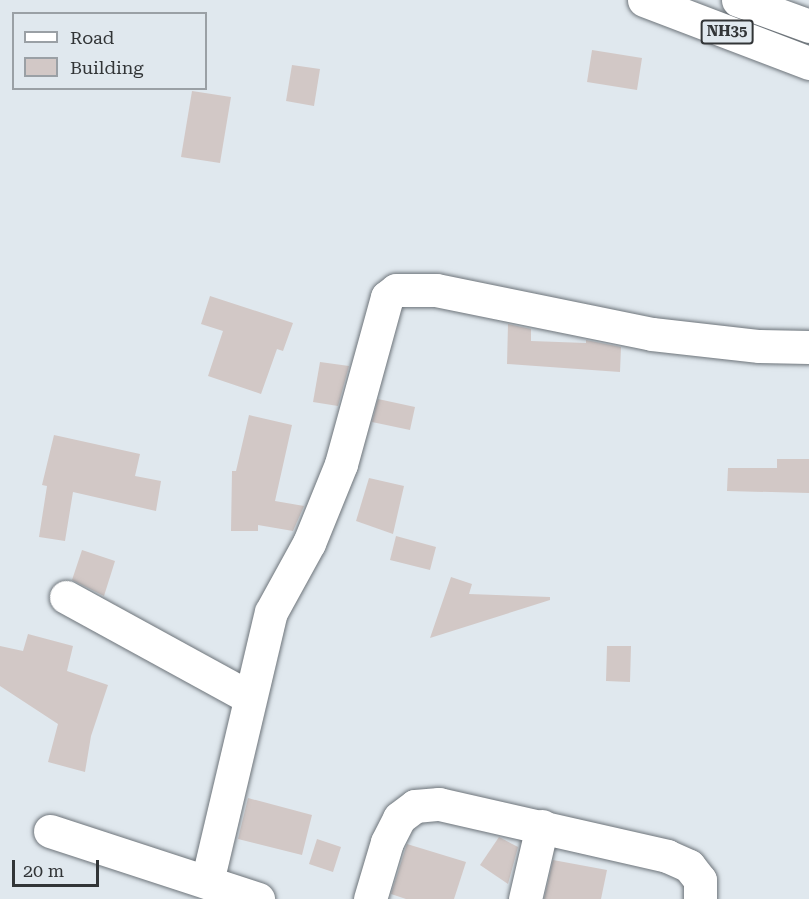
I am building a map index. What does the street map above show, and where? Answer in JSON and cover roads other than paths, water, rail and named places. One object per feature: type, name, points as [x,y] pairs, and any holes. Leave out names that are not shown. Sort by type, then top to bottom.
[{"type":"main road","name":"NH35","points":[[644,0],[809,63]]},
{"type":"main road","name":"NH35","points":[[738,0],[773,6],[809,27]]},
{"type":"main road","points":[[207,882],[249,697],[271,612],[309,543],[338,474],[387,297],[396,290],[436,290],[652,334],[759,346],[809,347]]},
{"type":"main road","points":[[66,597],[249,697]]},
{"type":"main road","points":[[370,899],[387,842],[399,818],[414,806],[439,804],[542,826],[681,862],[700,880],[700,899]]},
{"type":"main road","points":[[525,899],[542,826]]},
{"type":"main road","points":[[50,831],[258,899]]}]
